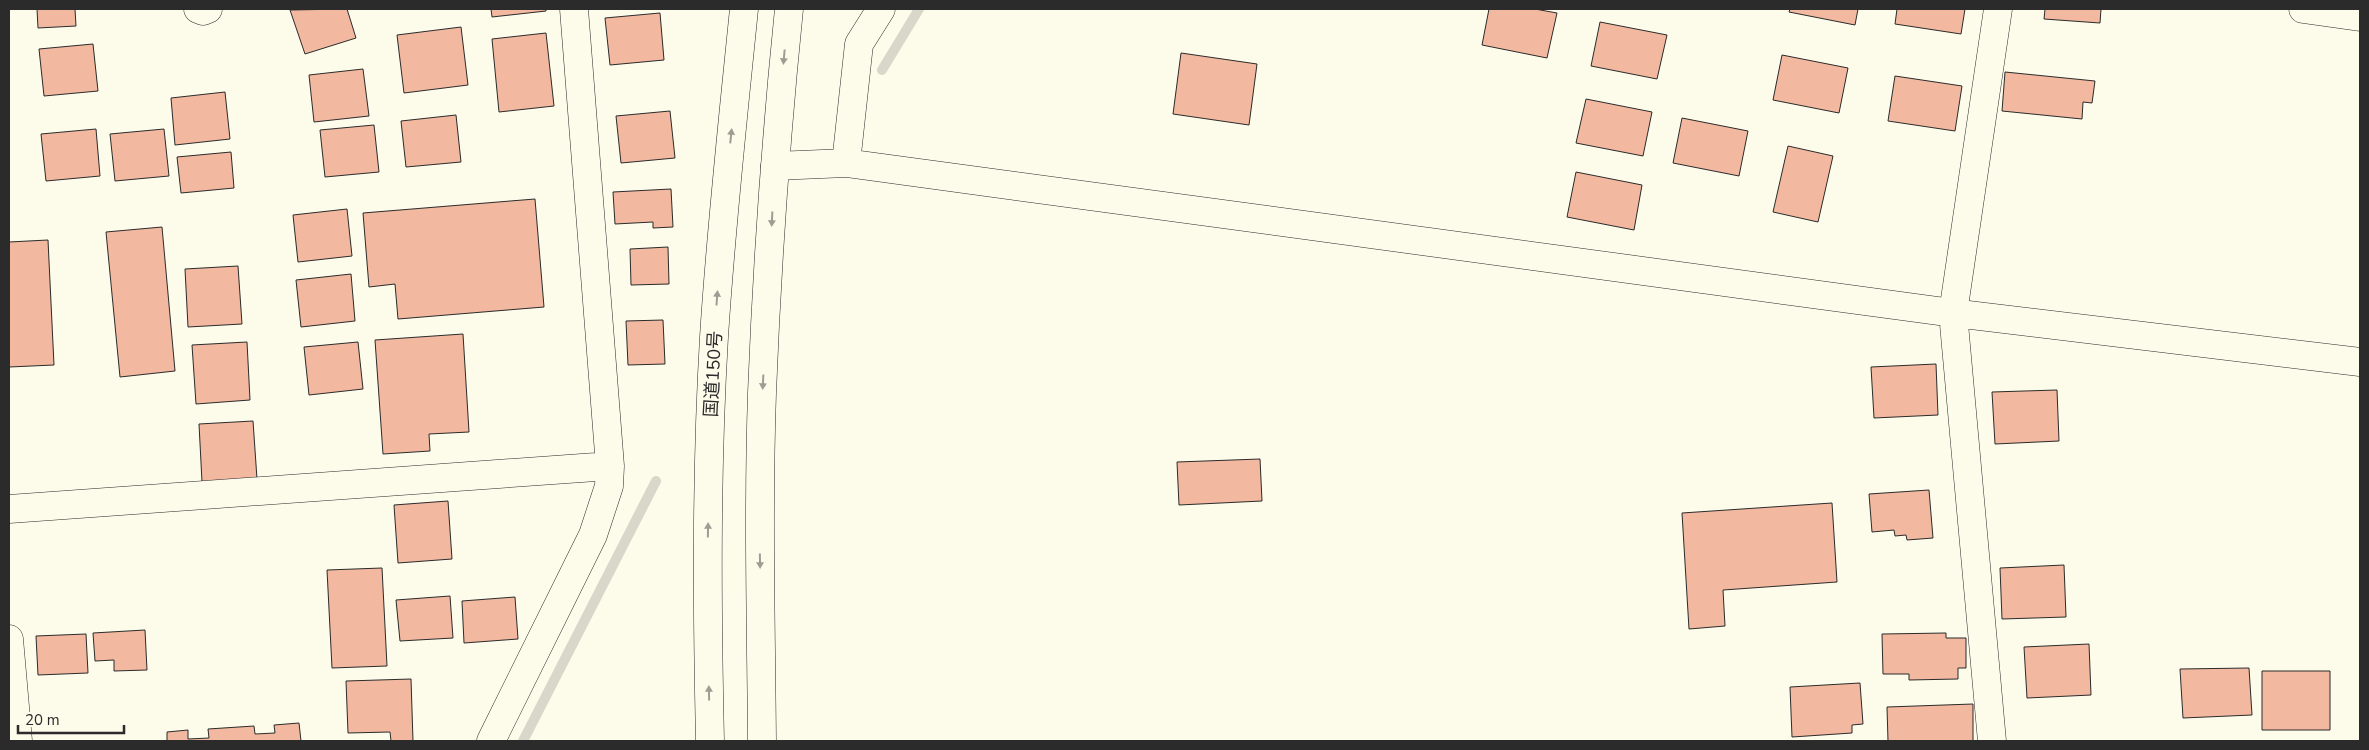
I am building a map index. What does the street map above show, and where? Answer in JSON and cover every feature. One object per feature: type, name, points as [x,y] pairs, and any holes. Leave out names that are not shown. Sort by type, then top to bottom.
[{"type":"main road","points":[[198,9],[204,11],[208,9]]},
{"type":"main road","points":[[491,741],[593,535],[609,486],[610,466],[574,9]]},
{"type":"main road","name":"国道150号","points":[[710,741],[707,581],[714,346],[724,201],[744,9]]},
{"type":"main road","points":[[762,741],[760,552],[762,394],[775,166],[789,9]]},
{"type":"main road","points":[[846,163],[858,44],[881,9]]},
{"type":"main road","points":[[1992,741],[1953,313],[1998,9]]},
{"type":"main road","points":[[2303,9],[2360,16]]},
{"type":"main road","points":[[775,166],[846,163],[1953,313],[2360,362]]},
{"type":"main road","points":[[9,509],[610,466]]},
{"type":"main road","points":[[9,639],[18,741]]},
{"type":"building","points":[[37,9],[75,9],[76,26],[38,28]]},
{"type":"building","points":[[347,9],[356,38],[305,54],[290,10]]},
{"type":"building","points":[[491,9],[546,9],[546,11],[492,17]]},
{"type":"building","points":[[1489,9],[1535,9],[1557,13],[1547,58],[1482,45]]},
{"type":"building","points":[[1790,9],[1858,9],[1855,25],[1789,12]]},
{"type":"building","points":[[1897,9],[1965,9],[1961,34],[1895,24]]},
{"type":"building","points":[[2045,9],[2101,9],[2100,23],[2044,19]]},
{"type":"building","points":[[660,13],[664,60],[610,65],[605,18]]},
{"type":"building","points":[[1600,22],[1667,35],[1657,79],[1591,66]]},
{"type":"building","points":[[461,27],[468,85],[404,93],[397,35]]},
{"type":"building","points":[[546,33],[554,106],[499,112],[492,39]]},
{"type":"building","points":[[93,44],[98,91],[44,96],[39,49]]},
{"type":"building","points":[[1181,53],[1257,64],[1249,125],[1173,114]]},
{"type":"building","points":[[1782,55],[1848,68],[1839,113],[1773,100]]},
{"type":"building","points":[[363,69],[369,116],[314,122],[309,75]]},
{"type":"building","points":[[2005,72],[2095,81],[2092,103],[2083,102],[2082,119],[2002,111]]},
{"type":"building","points":[[1895,76],[1962,86],[1955,131],[1888,121]]},
{"type":"building","points":[[225,92],[230,139],[175,145],[171,98]]},
{"type":"building","points":[[1586,99],[1652,112],[1643,156],[1576,143]]},
{"type":"building","points":[[670,111],[675,158],[621,163],[616,116]]},
{"type":"building","points":[[456,115],[461,162],[406,167],[401,121]]},
{"type":"building","points":[[1682,118],[1748,131],[1739,176],[1673,163]]},
{"type":"building","points":[[374,125],[379,172],[325,177],[320,130]]},
{"type":"building","points":[[96,129],[100,176],[46,181],[41,134]]},
{"type":"building","points":[[164,129],[169,176],[115,181],[110,134]]},
{"type":"building","points":[[1788,146],[1833,156],[1818,222],[1773,212]]},
{"type":"building","points":[[231,152],[234,188],[181,193],[177,157]]},
{"type":"building","points":[[1576,172],[1642,185],[1634,230],[1567,217]]},
{"type":"building","points":[[671,189],[673,227],[653,228],[653,222],[615,224],[613,192]]},
{"type":"building","points":[[535,199],[544,307],[398,319],[395,284],[369,287],[363,213]]},
{"type":"building","points":[[347,209],[352,256],[298,262],[293,215]]},
{"type":"building","points":[[162,227],[175,371],[120,377],[106,232]]},
{"type":"building","points":[[48,240],[54,365],[9,367],[9,242]]},
{"type":"building","points":[[668,247],[669,284],[631,285],[630,249]]},
{"type":"building","points":[[238,266],[242,324],[188,327],[185,269]]},
{"type":"building","points":[[351,274],[355,321],[301,327],[296,280]]},
{"type":"building","points":[[663,320],[665,364],[628,365],[626,321]]},
{"type":"building","points":[[463,334],[469,432],[429,434],[430,451],[383,454],[375,340]]},
{"type":"building","points":[[247,342],[250,400],[196,404],[192,345]]},
{"type":"building","points":[[358,342],[363,389],[309,395],[304,347]]},
{"type":"building","points":[[1936,364],[1938,415],[1874,418],[1871,367]]},
{"type":"building","points":[[2057,390],[2059,441],[1995,444],[1992,392]]},
{"type":"building","points":[[253,421],[257,479],[202,482],[199,424]]},
{"type":"building","points":[[1260,459],[1262,501],[1179,505],[1177,462]]},
{"type":"building","points":[[1929,490],[1933,538],[1907,540],[1906,535],[1895,536],[1894,530],[1872,532],[1869,494]]},
{"type":"building","points":[[448,501],[452,559],[398,563],[394,505]]},
{"type":"building","points":[[1832,503],[1837,582],[1723,590],[1725,626],[1689,629],[1682,513]]},
{"type":"building","points":[[2064,565],[2066,617],[2002,619],[2000,568]]},
{"type":"building","points":[[382,568],[387,666],[332,668],[327,570]]},
{"type":"building","points":[[450,596],[453,638],[400,641],[396,600]]},
{"type":"building","points":[[515,597],[518,639],[464,643],[462,601]]},
{"type":"building","points":[[145,630],[147,670],[114,671],[114,660],[95,661],[93,633]]},
{"type":"building","points":[[1946,633],[1946,638],[1966,638],[1966,668],[1958,668],[1958,679],[1909,680],[1909,674],[1883,674],[1882,634]]},
{"type":"building","points":[[86,634],[88,673],[38,675],[36,636]]},
{"type":"building","points":[[2089,644],[2091,695],[2027,698],[2024,647]]},
{"type":"building","points":[[2249,668],[2252,715],[2183,718],[2180,669]]},
{"type":"building","points":[[2262,671],[2330,671],[2330,730],[2262,730]]},
{"type":"building","points":[[411,679],[413,741],[391,741],[390,732],[348,733],[346,681]]},
{"type":"building","points":[[1860,683],[1863,724],[1852,725],[1852,733],[1792,737],[1790,687]]},
{"type":"building","points":[[1973,704],[1973,741],[1888,741],[1887,707]]},
{"type":"building","points":[[299,723],[301,741],[167,741],[167,732],[188,730],[188,739],[209,738],[208,729],[254,726],[255,734],[275,733],[274,725]]},
{"type":"waterway","points":[[882,70],[919,9]]},
{"type":"waterway","points":[[523,741],[656,481]]}]
